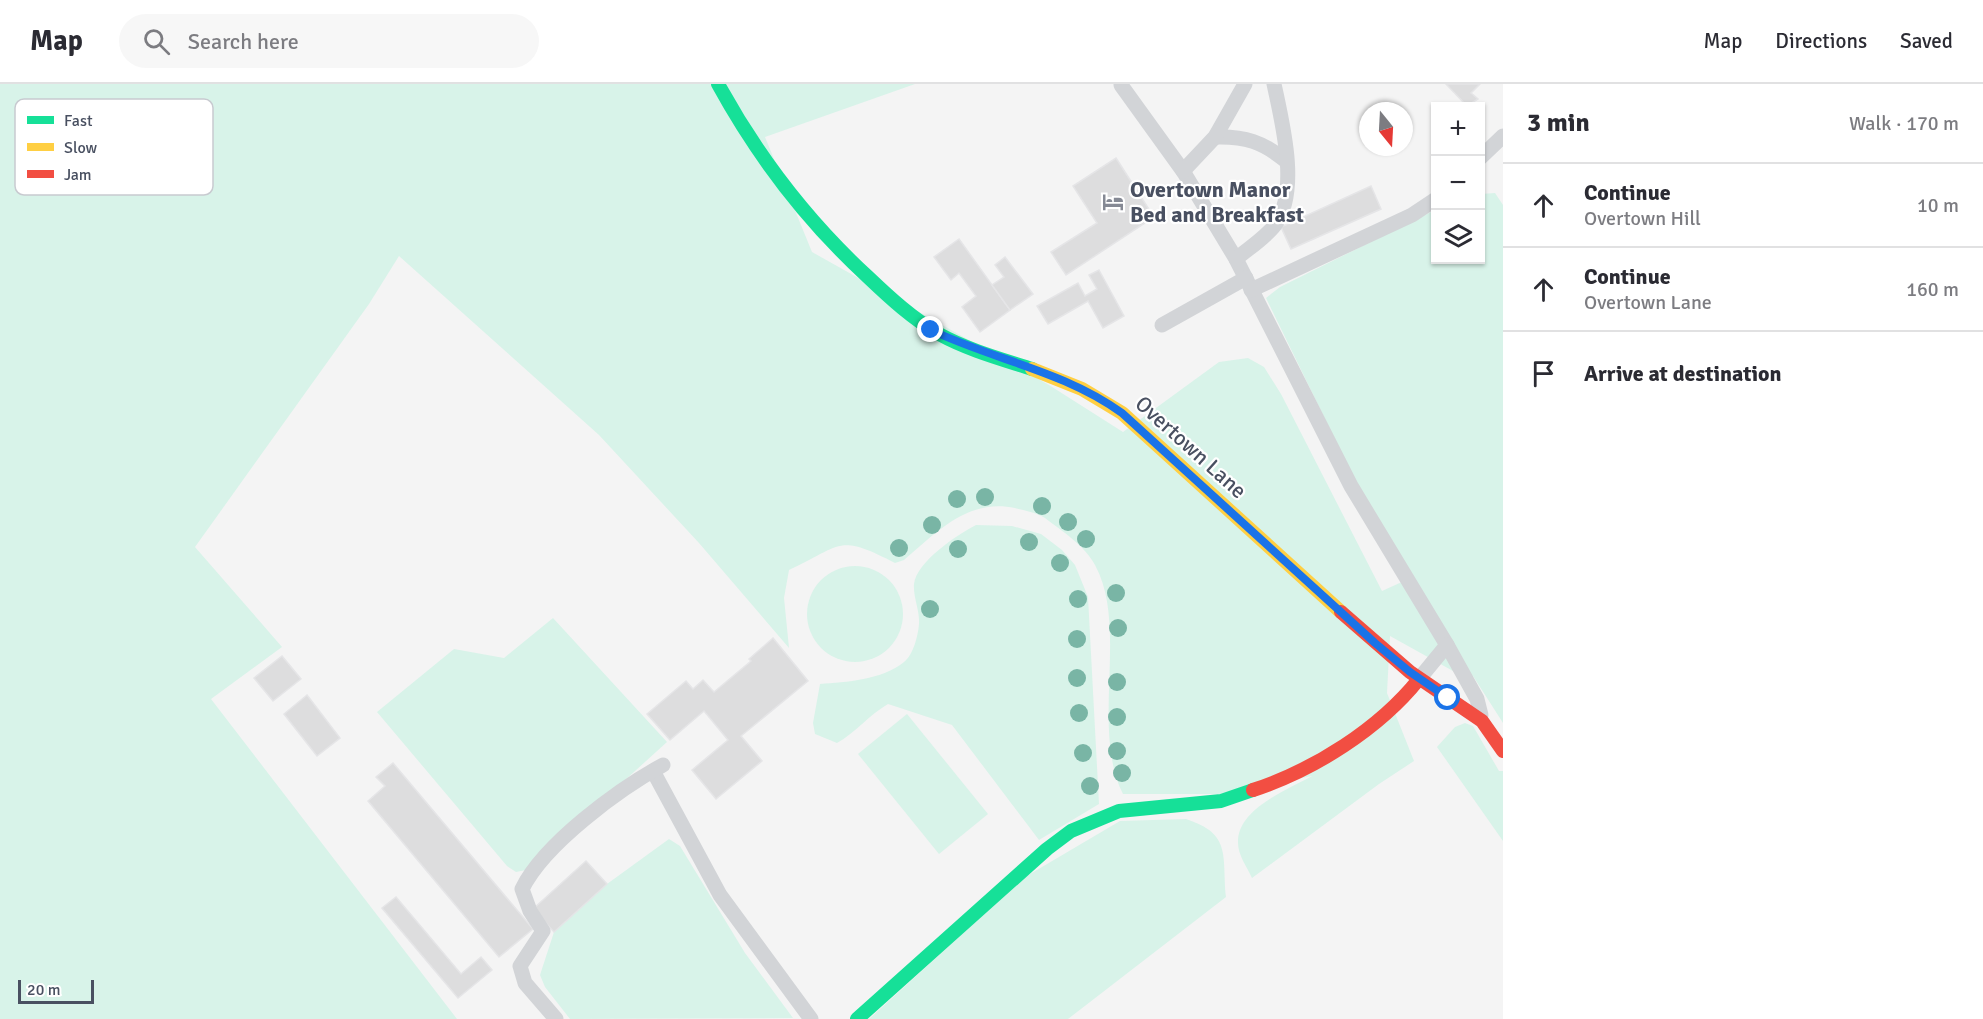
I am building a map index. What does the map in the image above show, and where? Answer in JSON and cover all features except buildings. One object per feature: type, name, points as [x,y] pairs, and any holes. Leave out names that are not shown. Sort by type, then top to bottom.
[{"type":"street","name":"Overtown Lane","points":[[718,84],[751,141],[803,213],[852,264],[897,304],[931,330],[977,350],[1071,382],[1103,399],[1122,413],[1375,643],[1419,679],[1482,722],[1503,751]]},
{"type":"street","points":[[857,1019],[1047,849],[1071,831],[1119,811],[1221,801],[1284,780],[1370,728],[1402,700],[1419,679]]},
{"type":"lane","points":[[1182,171],[1215,136],[1245,84]]},
{"type":"lane","points":[[1236,259],[1274,226],[1281,213],[1287,190],[1286,161],[1274,84]]},
{"type":"lane","points":[[1120,86],[1182,171],[1236,259],[1351,486],[1447,645],[1476,699],[1482,722]]},
{"type":"lane","points":[[1215,136],[1258,141],[1286,161]]},
{"type":"lane","points":[[1482,156],[1503,136]]},
{"type":"lane","points":[[1162,325],[1249,284],[1393,224],[1431,203]]},
{"type":"lane","points":[[1419,679],[1447,645]]},
{"type":"lane","points":[[556,1019],[523,978],[520,966],[543,931],[530,910],[522,889],[530,873],[597,808],[658,768],[720,895],[811,1019]]},
{"type":"green space","points":[[0,84],[915,84],[765,137],[812,252],[1049,385],[1123,432],[1219,362],[1248,358],[1264,367],[1281,394],[1382,591],[1404,581],[1266,298],[1280,287],[1431,212],[1431,264],[1485,264],[1485,194],[1495,193],[1503,205],[1503,723],[1473,676],[1453,671],[1390,636],[1387,693],[1414,761],[1379,784],[1252,878],[1238,847],[1240,831],[1246,820],[1277,794],[1312,776],[1221,794],[1123,794],[1114,768],[1109,740],[1110,648],[1105,590],[1095,565],[1085,551],[1045,518],[1015,508],[998,506],[982,508],[954,520],[904,560],[895,563],[850,545],[840,546],[820,554],[789,570],[784,598],[789,648],[699,543],[599,435],[399,256],[369,304],[195,547],[282,647],[211,699],[457,1019],[0,1019]]},
{"type":"green space","points":[[976,525],[1012,526],[1041,534],[1062,550],[1075,565],[1088,597],[1099,804],[1039,840],[952,725],[888,704],[837,743],[815,734],[813,723],[820,684],[875,676],[895,668],[907,659],[918,634],[919,624],[914,589],[917,576],[922,567],[939,550]]},
{"type":"green space","points":[[846,566],[864,566],[882,574],[895,587],[903,605],[900,633],[882,654],[864,662],[846,662],[828,654],[815,641],[807,623],[807,605],[815,587],[828,574]]},
{"type":"green space","points":[[553,618],[667,742],[526,870],[516,872],[507,866],[377,712],[454,649],[504,658]]},
{"type":"green space","points":[[907,714],[988,814],[939,854],[858,754]]},
{"type":"green space","points":[[1465,723],[1473,726],[1499,771],[1503,771],[1503,841],[1437,747],[1455,727]]},
{"type":"green space","points":[[1186,819],[1201,825],[1218,839],[1224,858],[1226,897],[1068,1019],[869,1019],[1025,877],[1120,821]]},
{"type":"green space","points":[[669,839],[680,846],[745,953],[793,1018],[570,1019],[545,987],[540,975],[554,932],[607,884]]},
{"type":"traffic: fast","points":[[718,84],[750,137],[804,211],[885,293],[911,315],[950,340],[1032,369]]},
{"type":"traffic: fast","points":[[857,1019],[1047,849],[1071,831],[1119,811],[1221,801],[1253,790]]},
{"type":"traffic: slow","points":[[1032,369],[1082,389],[1122,413],[1341,612]]},
{"type":"traffic: jam","points":[[1341,612],[1410,672],[1482,721],[1503,751]]},
{"type":"traffic: jam","points":[[1253,790],[1299,771],[1344,746],[1385,715],[1419,679]]},
{"type":"place","name":"Overtown Manor Bed and Breakfast","points":[[1113,202]]},
{"type":"route","points":[[931,330],[977,350],[1071,382],[1103,399],[1122,413],[1375,643],[1410,672],[1448,698]]}]
